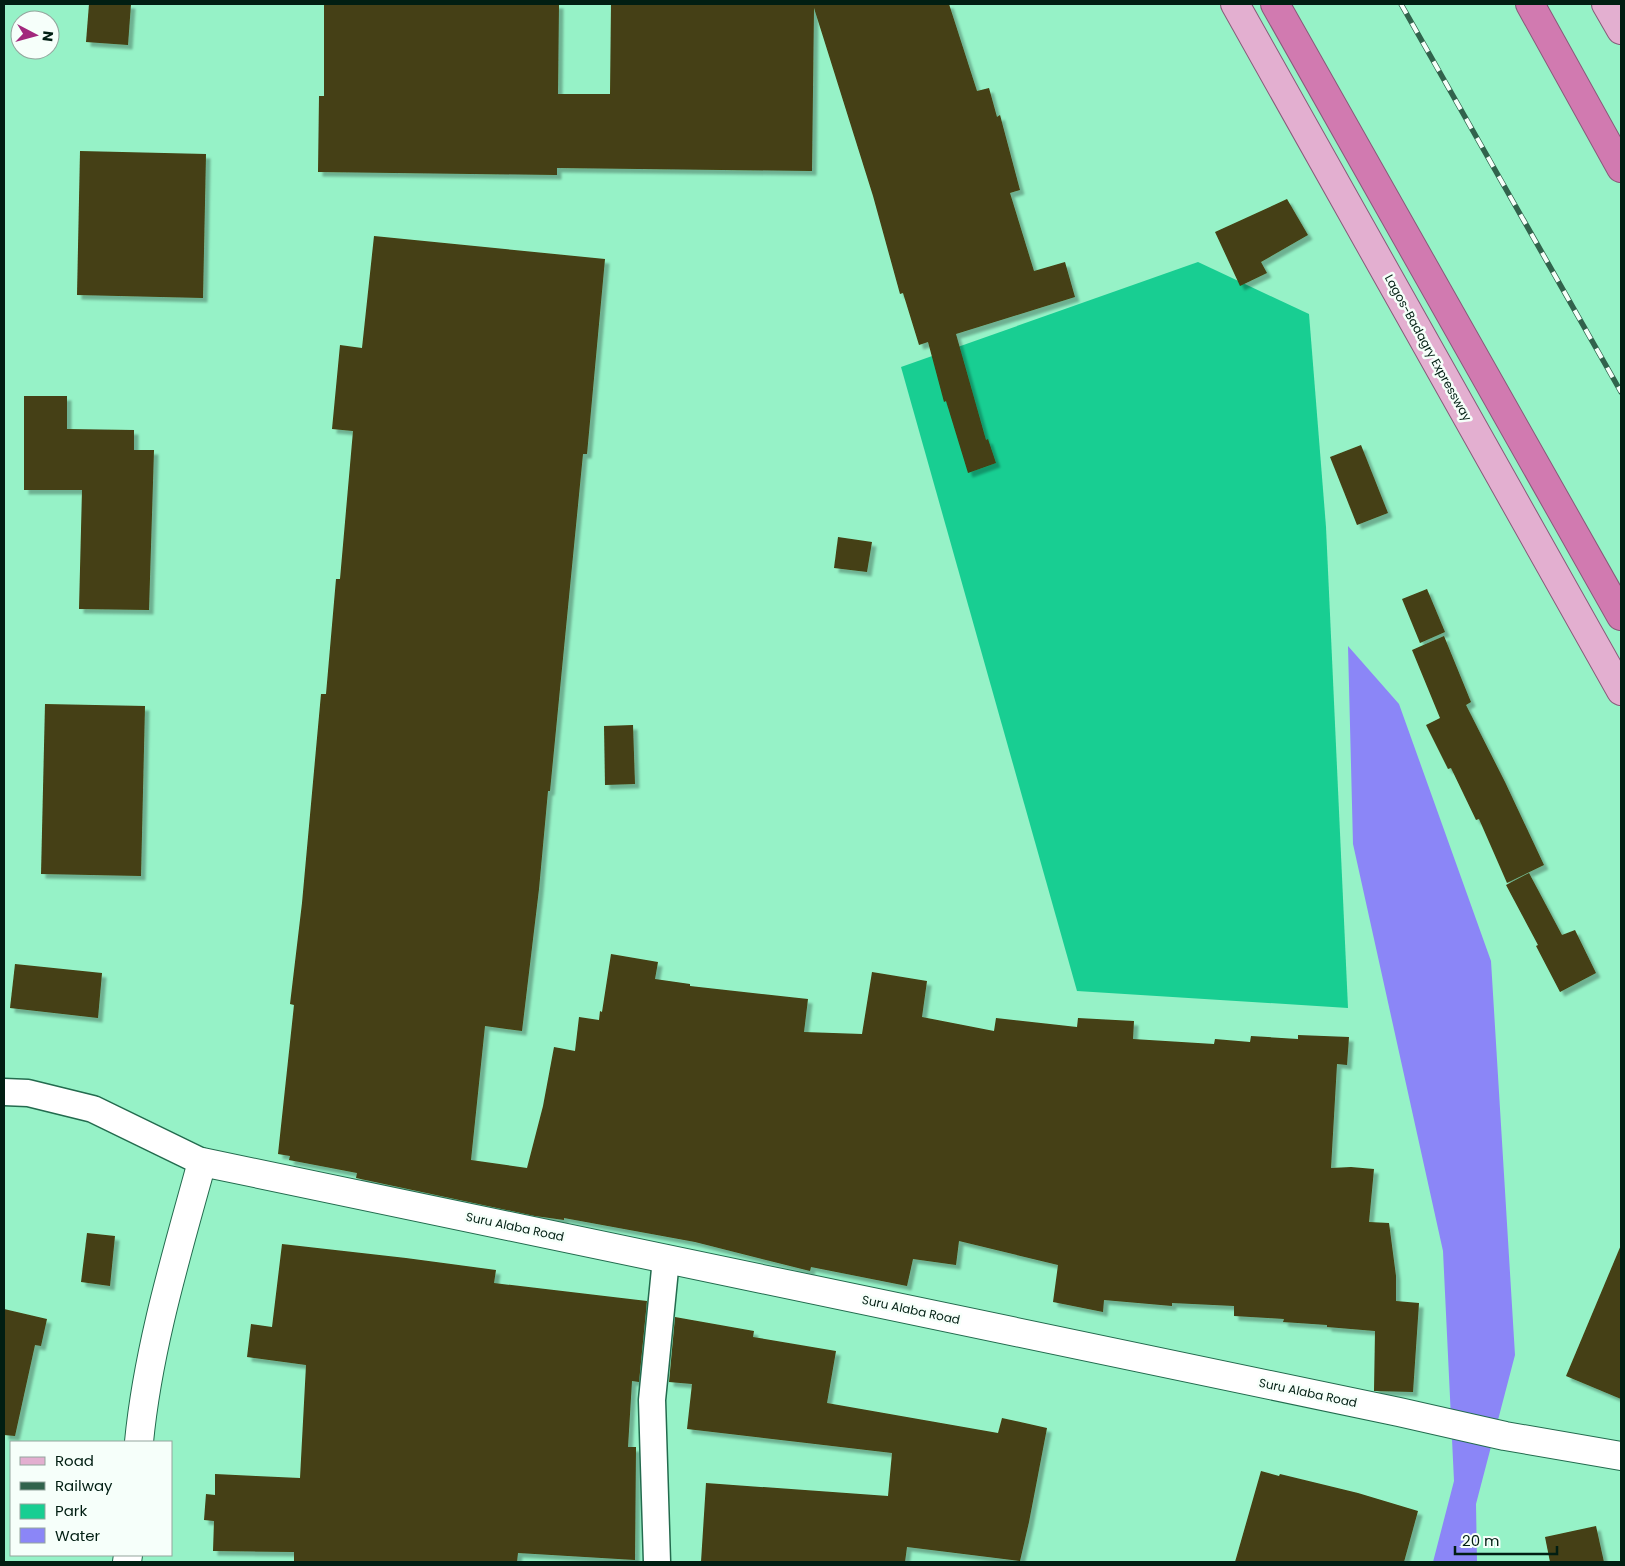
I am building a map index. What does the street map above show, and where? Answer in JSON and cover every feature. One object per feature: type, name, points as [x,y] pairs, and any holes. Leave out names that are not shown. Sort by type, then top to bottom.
[{"type":"highway","points":[[1275,4],[1621,616]]},
{"type":"highway","points":[[1530,4],[1621,168]]},
{"type":"main road","name":"Lagos-Badagry Expressway","points":[[1234,4],[1621,692]]},
{"type":"main road","points":[[1606,4],[1621,30]]},
{"type":"street","points":[[4,1092],[28,1093],[93,1109],[202,1162],[169,1280],[142,1407],[139,1441]]},
{"type":"street","name":"Suru Alaba Road","points":[[202,1162],[1506,1436],[1621,1456]]},
{"type":"street","points":[[657,1562],[652,1400],[666,1259]]},
{"type":"green space","points":[[1198,262],[1309,314],[1326,527],[1348,1008],[1077,991],[901,367]]},
{"type":"water","points":[[1348,646],[1399,704],[1491,961],[1515,1355],[1476,1504],[1477,1562],[1433,1562],[1454,1481],[1443,1251],[1353,844]]},
{"type":"building","points":[[89,4],[131,4],[128,45],[86,42]]},
{"type":"building","points":[[324,4],[559,4],[558,94],[610,94],[611,4],[949,4],[977,91],[989,88],[997,117],[1000,115],[1020,190],[1010,193],[1034,271],[1065,262],[1075,297],[956,334],[986,440],[988,439],[996,463],[968,473],[946,401],[944,402],[928,342],[919,345],[903,293],[900,294],[873,196],[814,8],[812,171],[557,168],[557,175],[318,172],[319,96],[324,96]]},
{"type":"building","points":[[80,151],[206,154],[203,298],[77,295]]},
{"type":"building","points":[[1287,199],[1308,235],[1261,262],[1267,273],[1240,286],[1215,232]]},
{"type":"building","points":[[374,236],[605,259],[587,454],[583,454],[550,791],[548,791],[539,889],[522,1031],[485,1026],[471,1160],[527,1168],[543,1106],[554,1047],[575,1051],[579,1017],[599,1020],[600,1011],[602,1012],[611,954],[658,962],[655,979],[690,984],[690,986],[808,999],[804,1032],[862,1034],[872,972],[927,981],[922,1017],[994,1031],[996,1018],[1077,1027],[1078,1018],[1134,1021],[1133,1039],[1214,1044],[1215,1039],[1250,1042],[1251,1036],[1298,1039],[1298,1035],[1349,1037],[1347,1065],[1337,1064],[1331,1168],[1374,1169],[1369,1222],[1389,1223],[1396,1276],[1396,1301],[1419,1303],[1413,1392],[1374,1391],[1375,1331],[1283,1322],[1284,1319],[1234,1316],[1234,1306],[1172,1303],[1172,1306],[1104,1300],[1103,1312],[1053,1302],[1058,1265],[959,1241],[956,1265],[913,1259],[907,1286],[811,1267],[810,1271],[695,1242],[564,1218],[564,1220],[535,1216],[356,1178],[357,1173],[289,1160],[290,1156],[278,1154],[294,1005],[290,1004],[302,903],[321,694],[326,694],[336,579],[340,579],[353,431],[332,429],[340,345],[362,348]]},
{"type":"building","points":[[24,396],[67,396],[67,429],[134,430],[134,450],[154,450],[149,610],[79,609],[82,490],[24,490]]},
{"type":"building","points":[[1361,445],[1388,513],[1357,525],[1330,457]]},
{"type":"building","points":[[838,537],[872,542],[867,572],[834,568]]},
{"type":"building","points":[[1427,589],[1445,632],[1420,643],[1402,599]]},
{"type":"building","points":[[1444,636],[1471,702],[1466,705],[1544,865],[1507,883],[1479,819],[1476,820],[1451,768],[1448,769],[1426,725],[1440,718],[1412,650]]},
{"type":"building","points":[[45,704],[145,706],[141,876],[41,874]]},
{"type":"building","points":[[633,725],[635,784],[605,785],[604,726]]},
{"type":"building","points":[[1529,873],[1562,935],[1575,930],[1596,973],[1560,992],[1536,946],[1538,945],[1506,885]]},
{"type":"building","points":[[15,964],[102,973],[98,1018],[10,1008]]},
{"type":"building","points":[[87,1233],[115,1236],[110,1286],[81,1282]]},
{"type":"building","points":[[282,1244],[496,1270],[494,1283],[647,1301],[639,1382],[632,1381],[628,1447],[636,1447],[635,1560],[518,1553],[517,1562],[294,1562],[294,1552],[213,1551],[214,1521],[204,1520],[206,1494],[215,1495],[215,1474],[300,1478],[306,1365],[247,1357],[251,1324],[272,1327]]},
{"type":"building","points":[[1621,1245],[1621,1399],[1566,1376]]},
{"type":"building","points":[[4,1309],[47,1319],[41,1346],[35,1345],[15,1436],[4,1435]]},
{"type":"building","points":[[675,1317],[754,1331],[753,1337],[836,1351],[827,1403],[998,1433],[1002,1418],[1047,1428],[1020,1561],[907,1547],[905,1562],[701,1562],[706,1483],[888,1496],[892,1453],[687,1429],[692,1384],[669,1382]]},
{"type":"building","points":[[1261,1471],[1358,1493],[1418,1511],[1404,1562],[1235,1562]]},
{"type":"building","points":[[1596,1526],[1604,1562],[1550,1562],[1545,1537]]},
{"type":"railway","points":[[1401,4],[1621,392]]}]
